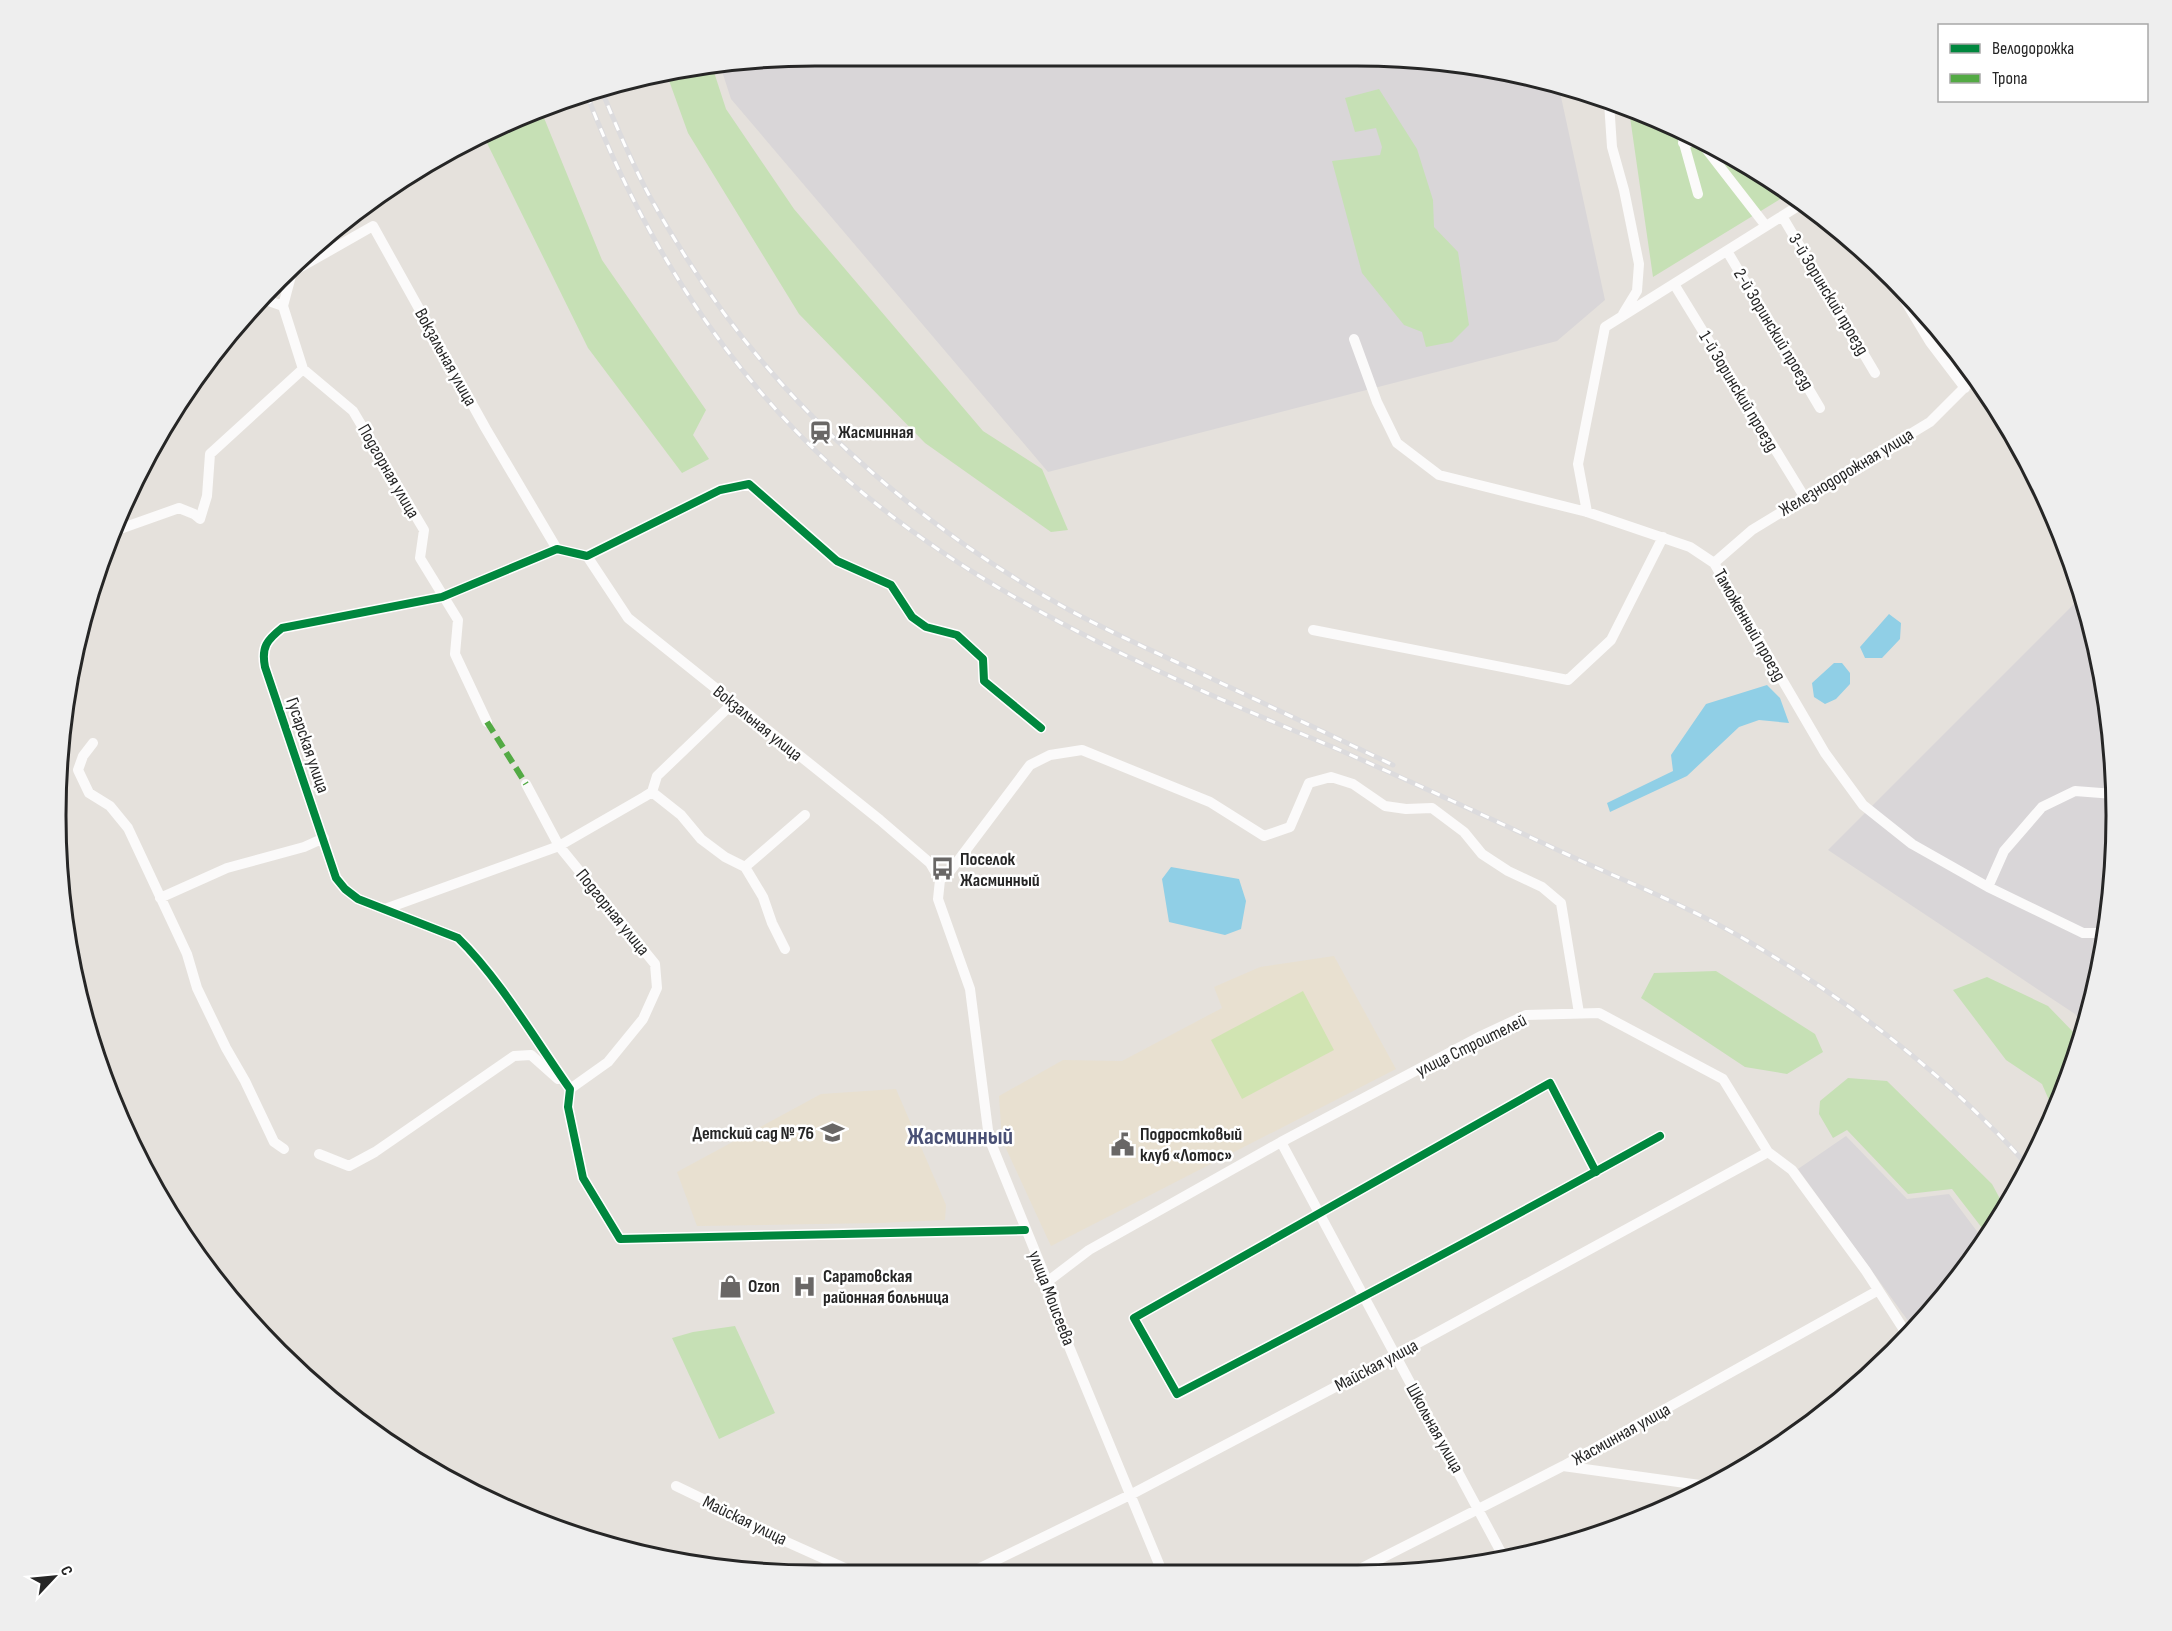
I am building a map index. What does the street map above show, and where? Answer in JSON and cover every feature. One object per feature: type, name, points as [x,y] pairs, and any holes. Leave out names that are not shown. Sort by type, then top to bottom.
[{"type":"street","points":[[1610,111],[1612,147],[1624,190],[1639,264],[1637,291],[1621,318]]},
{"type":"street","points":[[1683,142],[1698,194]]},
{"type":"street","points":[[1711,155],[1766,226]]},
{"type":"street","points":[[1587,512],[1578,464],[1605,327],[1795,208]]},
{"type":"street","name":"3-й Зоринский проезд","points":[[1782,216],[1875,373]]},
{"type":"street","name":"Вокзальная улица","points":[[312,261],[374,226],[486,429],[556,549]]},
{"type":"street","name":"2-й Зоринский проезд","points":[[1727,250],[1820,408]]},
{"type":"street","name":"Вокзальная улица","points":[[283,306],[289,283]]},
{"type":"street","name":"1-й Зоринский проезд","points":[[1674,284],[1805,498]]},
{"type":"street","points":[[124,528],[179,508],[200,519],[207,496],[210,454],[303,369],[283,306],[271,302]]},
{"type":"street","points":[[1913,314],[1930,342],[1965,388]]},
{"type":"street","name":"Таможенный проезд","points":[[1354,339],[1377,402],[1397,443],[1439,475],[1587,512],[1663,537],[1690,548],[1714,563],[1825,753],[1863,805],[1911,844],[1988,887],[2083,933],[2097,933]]},
{"type":"street","name":"Подгорная улица","points":[[303,369],[353,411],[424,530],[420,558],[458,620],[455,654],[487,722]]},
{"type":"street","name":"Железнодорожная улица","points":[[1714,563],[1752,530],[1930,422],[1969,384]]},
{"type":"street","points":[[442,597],[556,549],[587,556],[720,490],[749,484],[837,561],[891,585],[912,617],[926,627],[957,635],[983,659],[984,681],[1041,728]]},
{"type":"street","points":[[1313,630],[1568,680],[1611,640],[1663,537]]},
{"type":"street","name":"Вокзальная улица","points":[[587,556],[628,618],[880,820],[930,863],[940,880]]},
{"type":"street","name":"Гусарская улица","points":[[385,909],[358,899],[336,878],[262,655],[267,640],[282,628],[442,597]]},
{"type":"street","points":[[385,909],[559,846],[583,834],[652,792],[657,776],[733,704]]},
{"type":"street","points":[[93,743],[83,756],[78,770],[89,793],[110,806],[128,828],[187,954],[197,988],[226,1048],[245,1081],[274,1142],[284,1149]]},
{"type":"street","points":[[940,880],[951,870],[1030,765],[1050,755],[1082,750],[1210,802],[1264,836],[1290,827],[1309,783],[1331,777],[1353,784],[1385,806],[1406,809],[1432,807],[1464,832],[1482,854],[1508,871],[1542,887],[1561,903],[1579,1013]]},
{"type":"street","name":"Подгорная улица","points":[[526,784],[559,846],[655,964],[657,988],[643,1019],[608,1062],[570,1089]]},
{"type":"street","points":[[1988,887],[2004,851],[2042,807],[2075,791],[2105,793]]},
{"type":"street","points":[[652,792],[681,815],[701,839],[725,857],[745,867],[763,897],[772,923],[785,949]]},
{"type":"street","points":[[745,867],[805,815]]},
{"type":"street","points":[[160,898],[227,868],[304,847],[324,838]]},
{"type":"street","name":"улица Моисеева","points":[[940,880],[938,899],[970,989],[989,1138],[1054,1298],[1063,1332],[1159,1565]]},
{"type":"street","points":[[385,909],[458,938],[499,988],[570,1089],[568,1107],[583,1178],[620,1239],[1025,1230]]},
{"type":"street","name":"улица Строителей","points":[[1047,1282],[1089,1250],[1281,1142],[1481,1036],[1526,1015],[1599,1013],[1723,1079],[1767,1152],[1791,1170],[1866,1271],[1903,1328]]},
{"type":"street","points":[[319,1154],[349,1166],[375,1152],[513,1056],[531,1055],[570,1089]]},
{"type":"street","points":[[1596,1172],[1550,1083],[1134,1318],[1177,1394],[1364,1296],[1596,1172],[1660,1137]]},
{"type":"street","name":"Школьная улица","points":[[1281,1142],[1501,1551]]},
{"type":"street","name":"Майская улица","points":[[986,1565],[1132,1494],[1396,1355],[1767,1152]]},
{"type":"street","name":"Жасминная улица","points":[[1369,1564],[1563,1466],[1877,1291]]},
{"type":"street","points":[[1563,1466],[1695,1484]]},
{"type":"street","name":"Майская улица","points":[[676,1486],[740,1521],[838,1565]]},
{"type":"shaded area","points":[[816,66],[1356,66],[1454,72],[1503,80],[1561,95],[1605,300],[1557,341],[1048,472],[731,99],[722,72]]},
{"type":"shaded area","points":[[2074,604],[2092,669],[2100,718],[2106,816],[2100,913],[2092,962],[2078,1017],[1828,850]]},
{"type":"shaded area","points":[[1334,956],[1396,1069],[1051,1246],[1002,1140],[999,1096],[1063,1060],[1122,1061],[1222,1008],[1214,987],[1260,967]]},
{"type":"shaded area","name":"Детский сад № 76","points":[[896,1089],[946,1205],[945,1220],[697,1226],[677,1172],[821,1094]]},
{"type":"shaded area","points":[[1846,1136],[1907,1199],[1949,1194],[1979,1234],[1951,1272],[1909,1322],[1798,1169]]},
{"type":"green space","points":[[714,73],[726,109],[794,209],[983,431],[1042,469],[1068,530],[1051,532],[925,443],[799,314],[688,133],[669,80]]},
{"type":"green space","points":[[1379,89],[1417,149],[1433,200],[1434,227],[1458,252],[1469,325],[1452,342],[1426,347],[1422,332],[1404,325],[1362,273],[1332,161],[1380,155],[1382,147],[1376,128],[1355,132],[1345,98]]},
{"type":"green space","points":[[544,118],[602,260],[706,410],[693,435],[709,459],[682,473],[588,348],[486,142]]},
{"type":"green space","points":[[1630,118],[1688,143],[1731,166],[1782,198],[1653,277]]},
{"type":"green space","points":[[1716,971],[1815,1034],[1823,1052],[1787,1074],[1745,1067],[1641,998],[1654,973]]},
{"type":"green space","points":[[1987,977],[2048,1006],[2073,1032],[2049,1101],[2042,1084],[2006,1060],[1953,990]]},
{"type":"green space","points":[[1303,991],[1334,1050],[1242,1099],[1211,1040]]},
{"type":"green space","points":[[1848,1078],[1887,1081],[1992,1184],[2000,1199],[1982,1228],[1952,1189],[1908,1194],[1847,1130],[1833,1138],[1819,1114],[1820,1101]]},
{"type":"green space","points":[[735,1326],[775,1413],[719,1439],[672,1338],[693,1332]]},
{"type":"water","points":[[1889,614],[1901,623],[1900,639],[1882,658],[1865,658],[1860,647]]},
{"type":"water","points":[[1834,663],[1842,663],[1850,673],[1850,684],[1836,699],[1825,704],[1814,697],[1812,683]]},
{"type":"water","points":[[1767,685],[1780,698],[1789,723],[1759,720],[1739,727],[1687,776],[1610,812],[1607,803],[1673,771],[1671,755],[1706,704]]},
{"type":"water","points":[[1171,867],[1239,879],[1246,901],[1241,929],[1225,935],[1169,922],[1162,879]]},
{"type":"railway","points":[[605,97],[650,197],[689,263],[718,305],[749,346],[799,402],[870,470],[947,532],[1029,587],[1071,611],[1393,765]]},
{"type":"railway","points":[[590,102],[633,199],[689,297],[722,343],[794,429],[835,469],[890,515],[949,557],[1073,629],[1203,691],[1427,789],[1642,888],[1746,940],[1822,988],[1895,1042],[1964,1101],[2022,1160]]},
{"type":"marked path","points":[[487,722],[526,784]]},
{"type":"cycle path","points":[[1025,1230],[620,1239],[583,1178],[568,1107],[570,1089],[517,1010],[488,972],[458,938],[358,899],[336,878],[265,667],[264,654],[266,644],[282,628],[442,597],[557,549],[587,556],[720,490],[749,484],[837,561],[891,585],[912,617],[926,627],[957,635],[983,659],[984,681],[1041,728]]},
{"type":"cycle path","points":[[1596,1172],[1550,1083],[1134,1318],[1177,1394],[1419,1267],[1540,1202],[1600,1169],[1660,1136]]},
{"type":"place","name":"Жасминная","points":[[820,432]]},
{"type":"place","name":"Поселок Жасминный","points":[[942,869]]},
{"type":"place","name":"Детский сад № 76","points":[[832,1133]]},
{"type":"place","name":"Подростковый клуб «Лотос»","points":[[1122,1144]]},
{"type":"place","name":"Ozon","points":[[730,1286]]},
{"type":"place","name":"Саратовская районная больница","points":[[805,1286]]},
{"type":"district","name":"Жасминный","points":[[960,1136]]}]
